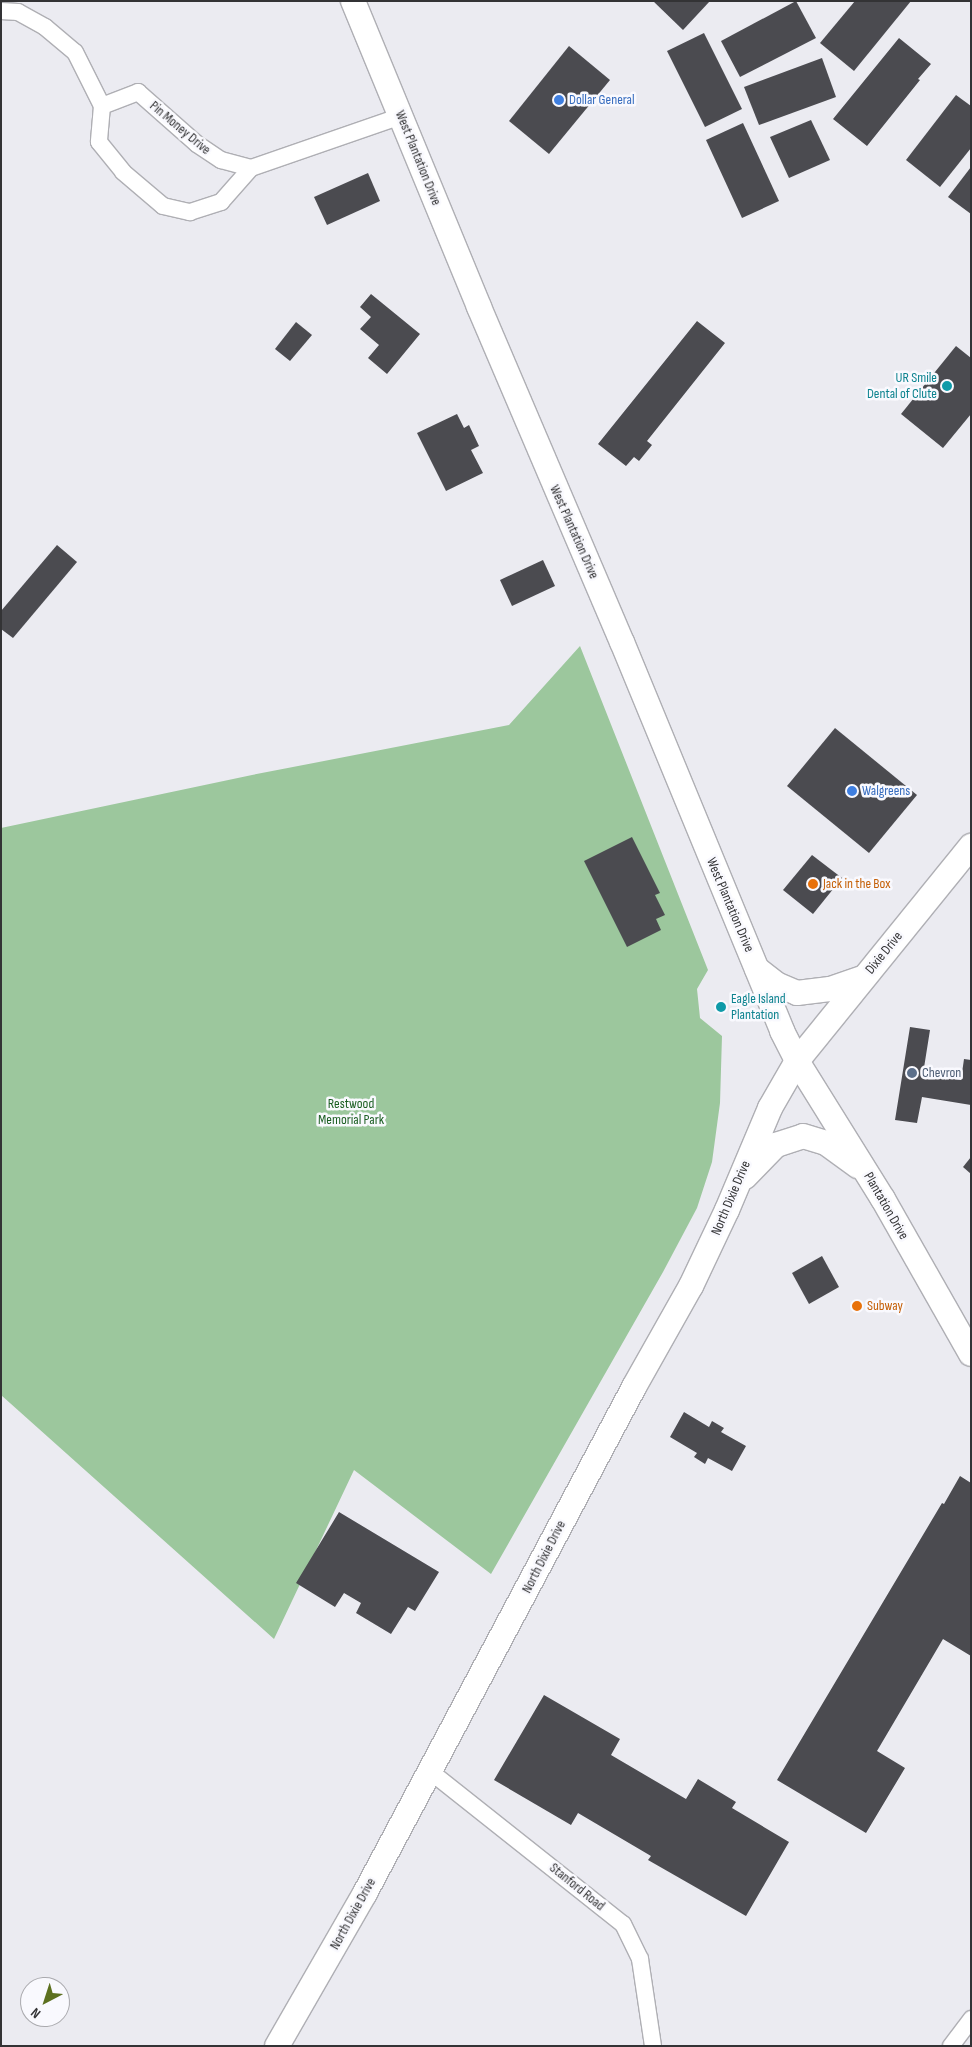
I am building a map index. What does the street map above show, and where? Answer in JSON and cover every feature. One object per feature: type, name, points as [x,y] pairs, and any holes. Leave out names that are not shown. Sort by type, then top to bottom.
[{"type":"main road","name":"West Plantation Drive","points":[[353,1],[797,1061]]},
{"type":"main road","name":"Dixie Drive","points":[[797,1061],[864,978],[968,856]]},
{"type":"main road","points":[[757,969],[776,984],[797,993],[830,989],[864,978]]},
{"type":"main road","name":"Plantation Drive","points":[[797,1061],[968,1343]]},
{"type":"main road","name":"North Dixie Drive","points":[[277,2046],[356,1910],[431,1772],[629,1395],[691,1286],[739,1184],[754,1142],[770,1108],[797,1061]]},
{"type":"main road","points":[[739,1184],[776,1146],[803,1136],[826,1142],[866,1172]]},
{"type":"street","points":[[1,10],[18,12],[45,27],[75,52],[102,106],[99,142],[123,172],[163,206],[190,212],[221,202],[251,168],[401,116]]},
{"type":"street","name":"Pin Money Drive","points":[[102,106],[138,92],[197,144],[221,160],[251,168]]},
{"type":"street","name":"Stanford Road","points":[[431,1772],[623,1924],[640,1959],[653,2046]]},
{"type":"street","points":[[951,2046],[971,2019]]},
{"type":"green space","name":"Restwood Memorial Park","points":[[580,646],[708,970],[697,989],[700,1018],[722,1036],[720,1103],[712,1162],[697,1208],[663,1272],[491,1574],[354,1470],[274,1639],[1,1395],[1,828],[252,775],[509,725]]},
{"type":"building","points":[[653,1],[710,1],[683,30]]},
{"type":"building","points":[[796,1],[816,38],[740,77],[721,41]]},
{"type":"building","points":[[855,1],[911,1],[854,71],[820,43]]},
{"type":"building","points":[[704,33],[742,109],[705,127],[667,51]]},
{"type":"building","points":[[899,38],[931,64],[867,146],[833,119]]},
{"type":"building","name":"Dollar General","points":[[569,46],[610,80],[549,154],[509,121]]},
{"type":"building","points":[[822,58],[836,97],[759,125],[744,87]]},
{"type":"building","points":[[956,95],[971,106],[971,148],[940,187],[906,160]]},
{"type":"building","points":[[811,120],[830,160],[789,178],[770,137]]},
{"type":"building","points":[[743,123],[779,201],[742,218],[706,140]]},
{"type":"building","points":[[971,167],[971,214],[948,197]]},
{"type":"building","points":[[368,173],[380,201],[327,225],[314,197]]},
{"type":"building","points":[[371,294],[420,334],[387,374],[368,358],[379,345],[360,329],[371,317],[360,307]]},
{"type":"building","points":[[697,321],[725,343],[647,441],[652,445],[639,461],[634,457],[626,466],[598,444]]},
{"type":"building","points":[[296,322],[312,335],[290,361],[275,349]]},
{"type":"building","name":"UR Smile Dental of Clute","points":[[956,346],[971,358],[971,414],[943,448],[901,414]]},
{"type":"building","points":[[457,414],[464,428],[469,425],[479,446],[471,450],[483,473],[446,491],[417,433]]},
{"type":"building","points":[[57,545],[77,562],[13,638],[1,629],[1,611]]},
{"type":"building","points":[[543,560],[555,586],[512,606],[500,580]]},
{"type":"building","name":"Walgreens","points":[[835,728],[917,795],[869,853],[787,786]]},
{"type":"building","points":[[632,837],[660,893],[655,895],[665,915],[656,919],[661,930],[627,947],[584,861]]},
{"type":"building","name":"Jack in the Box","points":[[812,855],[842,878],[813,914],[783,890]]},
{"type":"building","points":[[910,1027],[930,1030],[923,1074],[961,1080],[964,1059],[971,1060],[971,1105],[922,1097],[917,1123],[895,1120]]},
{"type":"building","points":[[971,1157],[971,1174],[963,1167]]},
{"type":"building","points":[[822,1256],[839,1287],[809,1304],[792,1273]]},
{"type":"building","points":[[684,1412],[709,1427],[712,1421],[724,1428],[721,1432],[746,1446],[732,1471],[708,1458],[705,1464],[694,1457],[697,1453],[670,1437]]},
{"type":"building","points":[[960,1476],[971,1483],[971,1656],[943,1639],[877,1751],[905,1768],[866,1833],[777,1780]]},
{"type":"building","points":[[339,1512],[439,1572],[415,1611],[408,1607],[391,1634],[356,1613],[361,1603],[344,1593],[335,1607],[296,1583]]},
{"type":"building","points":[[544,1695],[620,1739],[611,1755],[686,1799],[698,1779],[736,1802],[732,1808],[789,1842],[746,1916],[648,1860],[651,1856],[578,1813],[571,1825],[494,1780]]},
{"type":"place","name":"Dollar General","points":[[559,100]]},
{"type":"place","name":"UR Smile Dental of Clute","points":[[947,386]]},
{"type":"place","name":"Walgreens","points":[[852,791]]},
{"type":"place","name":"Jack in the Box","points":[[813,884]]},
{"type":"place","name":"Eagle Island Plantation","points":[[721,1007]]},
{"type":"place","name":"Chevron","points":[[912,1073]]},
{"type":"place","name":"Subway","points":[[857,1306]]}]
